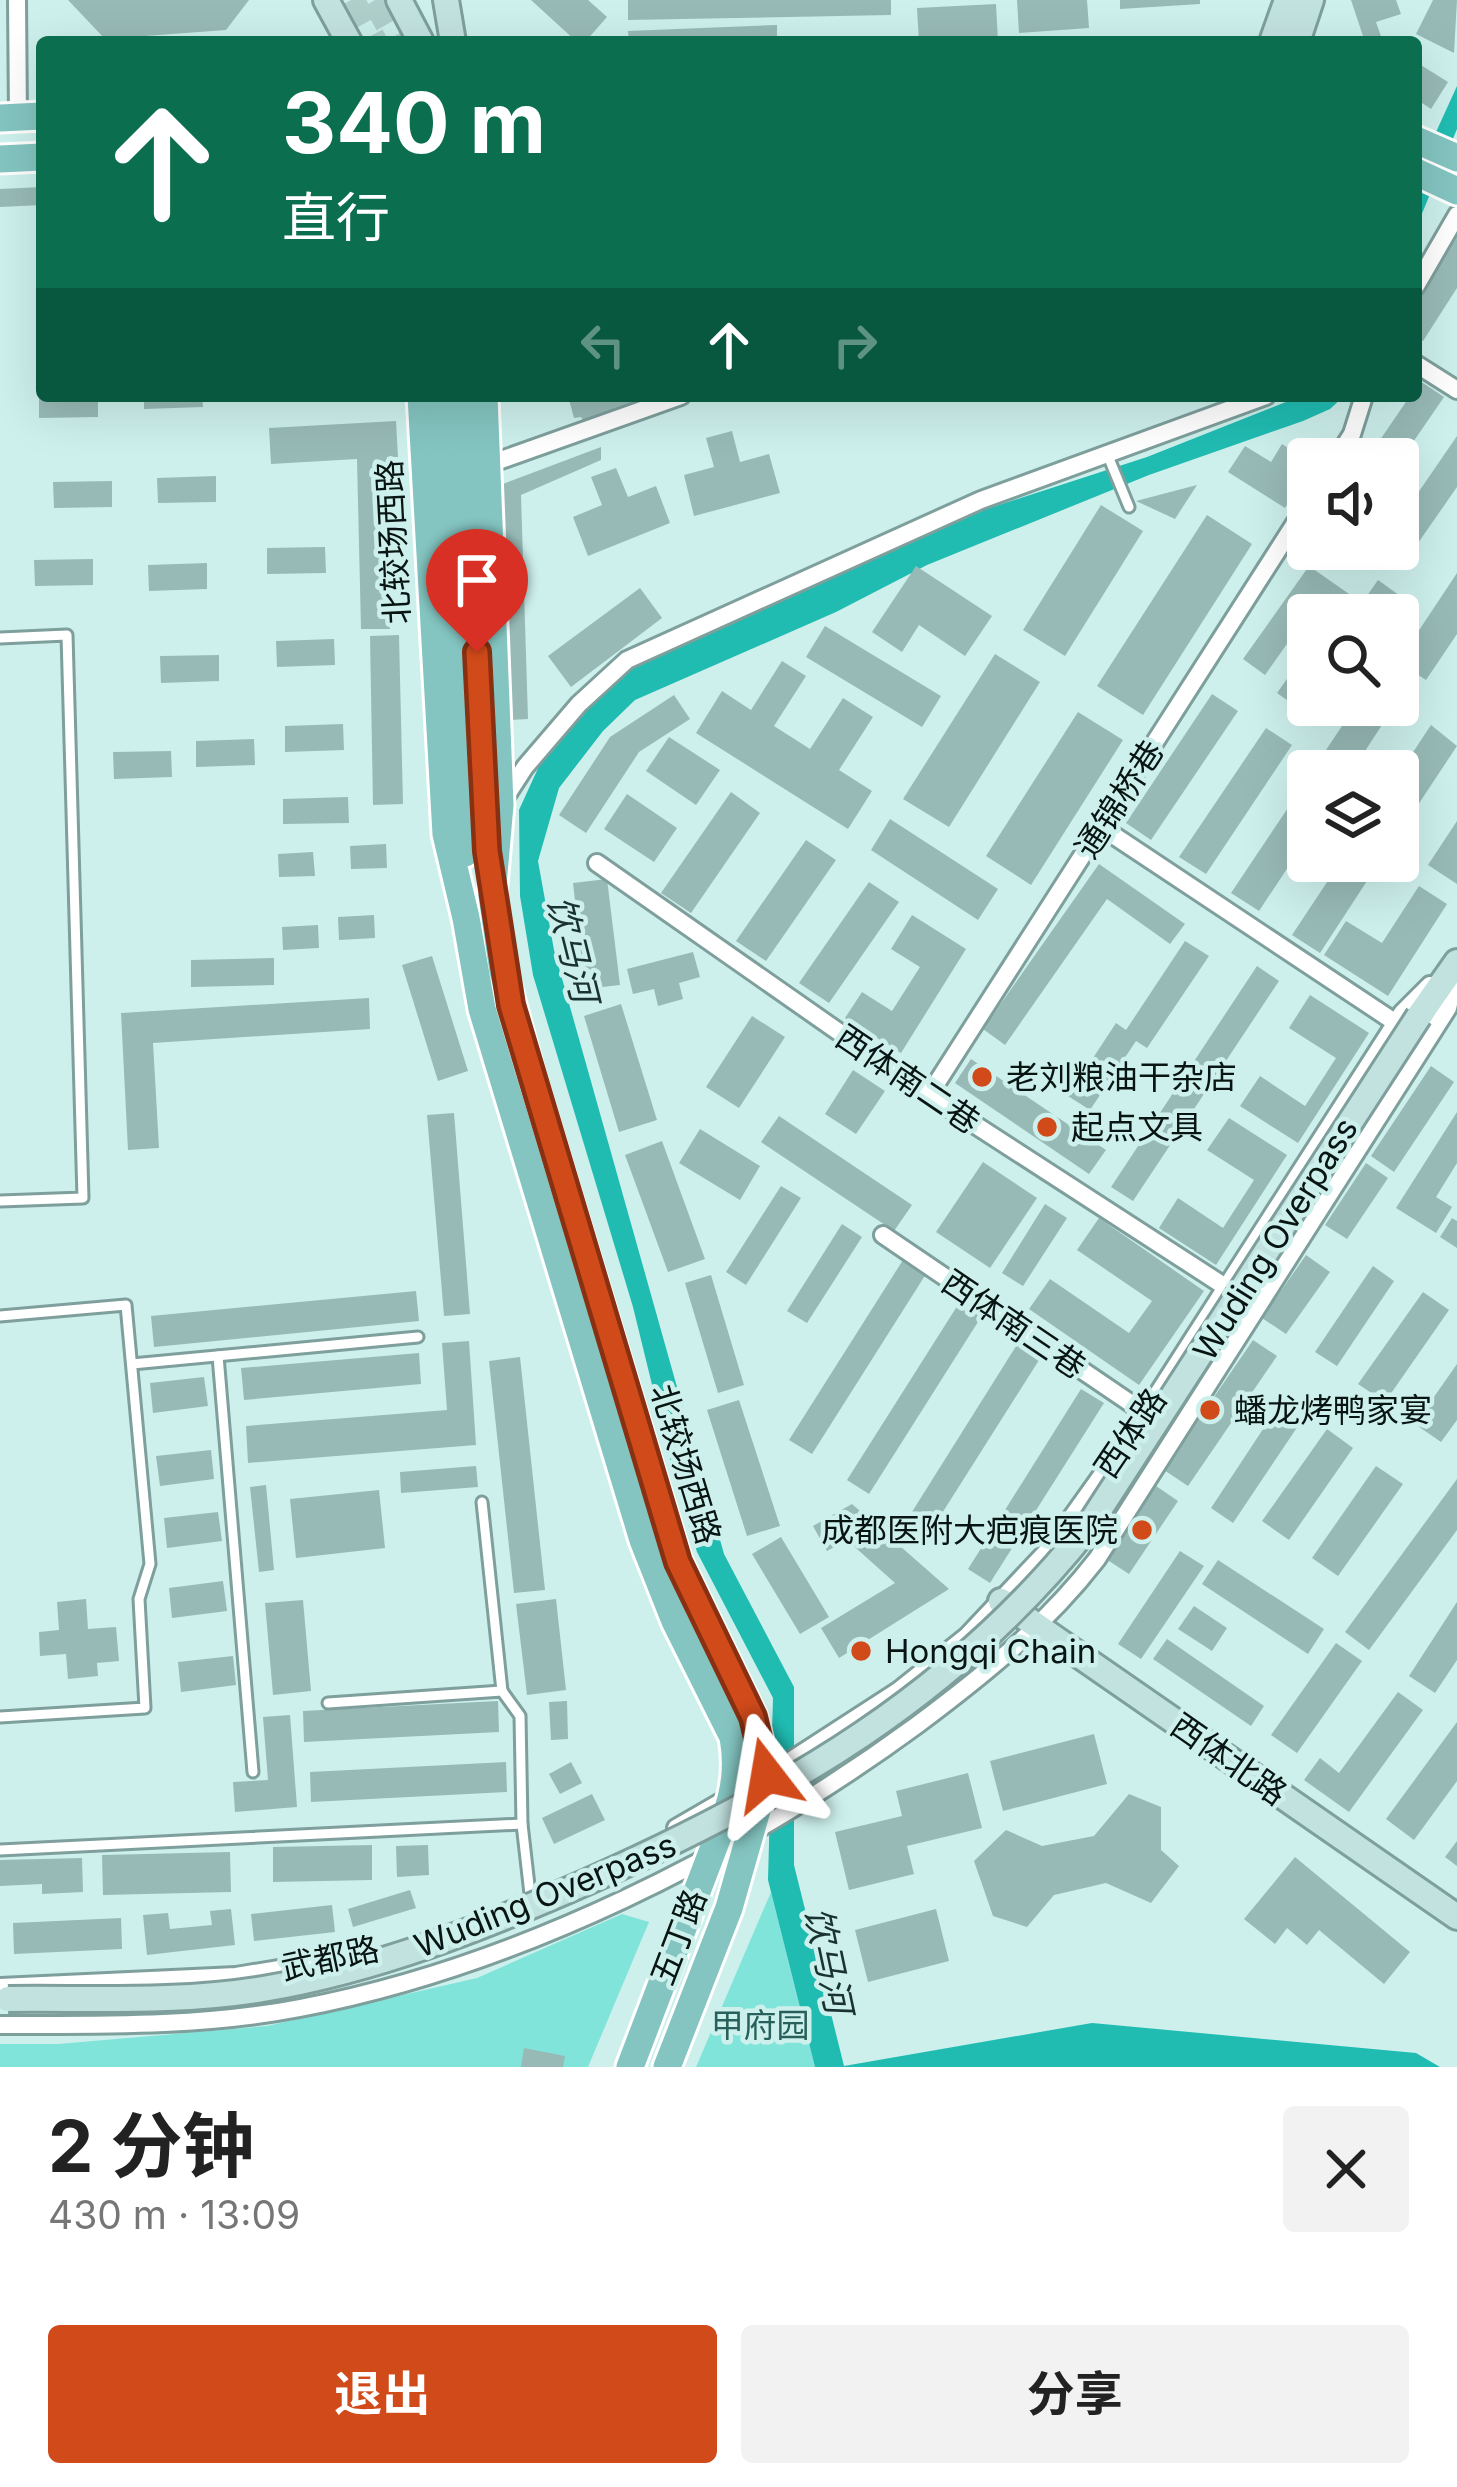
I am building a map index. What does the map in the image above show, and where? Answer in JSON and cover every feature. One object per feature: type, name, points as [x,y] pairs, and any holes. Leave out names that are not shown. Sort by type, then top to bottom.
[{"type":"main road","points":[[1422,143],[1457,158]]},
{"type":"main road","points":[[0,159],[36,157]]},
{"type":"main road","points":[[1422,175],[1457,191]]},
{"type":"main road","name":"北较场西路","points":[[421,402],[446,834],[482,1009],[644,1540],[675,1621],[733,1737],[737,1757],[732,1796],[710,1856]]},
{"type":"main road","points":[[440,402],[466,918]]},
{"type":"main road","points":[[460,402],[493,896]]},
{"type":"main road","name":"北较场西路","points":[[484,402],[500,806],[493,896],[503,971],[678,1562],[753,1717],[767,1775],[754,1831]]},
{"type":"main road","name":"五丁路","points":[[667,2067],[754,1831]]},
{"type":"main road","name":"五丁路","points":[[630,2067],[710,1856]]},
{"type":"street","points":[[17,0],[20,117]]},
{"type":"street","points":[[326,0],[346,36]]},
{"type":"street","points":[[446,0],[452,36]]},
{"type":"street","points":[[1274,36],[1287,0]]},
{"type":"street","points":[[1299,36],[1311,0]]},
{"type":"street","points":[[1422,276],[1457,215]]},
{"type":"street","points":[[1422,368],[1457,391]]},
{"type":"street","points":[[487,465],[664,402]]},
{"type":"street","points":[[500,806],[525,766],[579,704],[627,659],[981,500],[1250,402]]},
{"type":"street","points":[[1349,438],[1362,402]]},
{"type":"street","name":"通锦桥巷","points":[[929,1095],[1287,536]]},
{"type":"street","points":[[1101,827],[1407,1020]]},
{"type":"street","name":"西体南二巷","points":[[597,863],[929,1095],[1224,1286]]},
{"type":"street","name":"西体路","points":[[767,1775],[898,1691],[967,1636],[1076,1515],[1224,1286],[1407,1020],[1457,961]]},
{"type":"street","name":"西体路","points":[[754,1831],[820,1792],[995,1667],[1072,1592],[1117,1531],[1448,1008],[1457,971]]},
{"type":"street","name":"Wuding Overpass","points":[[3,1995],[210,1994],[260,1989],[363,1967],[556,1896],[692,1835],[755,1803],[868,1730],[991,1635],[1050,1575],[1088,1527],[1407,1020]]},
{"type":"street","name":"西体南三巷","points":[[884,1235],[1145,1413]]},
{"type":"street","name":"西体北路","points":[[1001,1601],[1457,1916]]},
{"type":"street","name":"武都路","points":[[3,1995],[236,1976],[345,1959],[440,1930],[530,1894],[667,1832],[767,1775]]},
{"type":"street","name":"武都路","points":[[0,2026],[249,2016],[363,1995],[544,1933],[754,1831]]},
{"type":"lane","points":[[1108,456],[1126,501]]},
{"type":"lane","points":[[0,638],[68,635],[83,1198],[0,1201]]},
{"type":"lane","points":[[0,1316],[126,1305],[150,1564],[139,1599],[145,1708],[0,1718]]},
{"type":"lane","points":[[132,1364],[418,1337]]},
{"type":"lane","points":[[218,1356],[254,1772]]},
{"type":"lane","points":[[482,1502],[502,1691],[520,1716],[522,1824],[530,1894]]},
{"type":"lane","points":[[328,1703],[502,1691]]},
{"type":"lane","points":[[0,1850],[522,1824]]},
{"type":"green space","name":"甲府园","points":[[771,1892],[815,2067],[696,2067]]},
{"type":"green space","points":[[622,1914],[649,1922],[588,2067],[0,2067],[0,2044],[58,2044],[267,2026],[477,1978]]},
{"type":"shaded area","points":[[1457,86],[1457,129],[1422,214],[1422,163]]},
{"type":"shaded area","points":[[1286,402],[1338,402],[1303,421],[1149,475],[927,565],[836,612],[635,700],[603,731],[559,788],[538,861],[554,950],[724,1554],[794,1687],[794,1865],[844,2066],[1092,2023],[1416,2053],[1440,2067],[815,2067],[768,1880],[773,1698],[697,1552],[679,1495],[633,1307],[533,975],[520,896],[519,810],[545,753],[592,695],[635,660],[798,594],[940,524],[1147,457]]},
{"type":"building","points":[[68,0],[249,0],[226,30],[102,36]]},
{"type":"building","points":[[531,0],[588,0],[607,17],[590,36],[570,36]]},
{"type":"building","points":[[628,0],[891,0],[891,15],[628,20]]},
{"type":"building","points":[[1017,0],[1087,0],[1089,28],[1019,33]]},
{"type":"building","points":[[1120,0],[1200,0],[1200,4],[1120,9]]},
{"type":"building","points":[[1351,0],[1396,0],[1401,14],[1376,22],[1381,36],[1363,36]]},
{"type":"building","points":[[1433,0],[1457,0],[1454,53],[1416,34]]},
{"type":"building","points":[[996,4],[998,36],[919,36],[917,8]]},
{"type":"building","points":[[777,25],[777,36],[628,36],[628,31]]},
{"type":"building","points":[[1422,66],[1448,82],[1431,109],[1422,103]]},
{"type":"building","points":[[36,187],[36,205],[0,207],[0,189]]},
{"type":"building","points":[[1457,237],[1457,288],[1423,341],[1422,292]]},
{"type":"building","points":[[1422,382],[1444,397],[1416,438],[1381,438],[1406,402],[1422,402]]},
{"type":"building","points":[[39,402],[98,402],[98,417],[39,418]]},
{"type":"building","points":[[144,402],[203,402],[203,407],[144,409]]},
{"type":"building","points":[[570,402],[633,402],[635,407],[584,422],[574,418]]},
{"type":"building","points":[[396,421],[398,457],[387,457],[390,629],[361,629],[357,459],[271,464],[269,428]]},
{"type":"building","points":[[732,431],[740,462],[769,454],[780,493],[694,516],[684,475],[714,467],[706,438]]},
{"type":"building","points":[[1457,436],[1457,487],[1419,542],[1419,491]]},
{"type":"building","points":[[1282,444],[1287,447],[1285,508],[1228,472],[1245,446],[1271,462]]},
{"type":"building","points":[[601,447],[601,460],[521,495],[528,719],[510,720],[503,484]]},
{"type":"building","points":[[616,468],[628,497],[656,486],[670,523],[588,556],[573,517],[602,505],[591,477]]},
{"type":"building","points":[[216,476],[216,502],[158,503],[157,478]]},
{"type":"building","points":[[112,481],[112,507],[54,508],[53,482]]},
{"type":"building","points":[[1197,485],[1175,519],[1136,501]]},
{"type":"building","points":[[1101,505],[1143,531],[1065,656],[1023,630]]},
{"type":"building","points":[[1207,515],[1252,544],[1143,715],[1097,686]]},
{"type":"building","points":[[325,547],[326,573],[267,574],[267,548]]},
{"type":"building","points":[[93,559],[93,585],[35,586],[34,560]]},
{"type":"building","points":[[207,563],[207,589],[149,591],[148,565]]},
{"type":"building","points":[[916,566],[992,616],[965,656],[919,625],[902,652],[872,632]]},
{"type":"building","points":[[1306,570],[1315,570],[1349,594],[1322,594],[1289,594]]},
{"type":"building","points":[[1457,573],[1457,634],[1426,680],[1419,676],[1419,630]]},
{"type":"building","points":[[1378,580],[1397,594],[1368,594]]},
{"type":"building","points":[[640,588],[662,618],[571,687],[548,656]]},
{"type":"building","points":[[1287,597],[1287,644],[1265,675],[1243,659]]},
{"type":"building","points":[[825,626],[941,696],[922,727],[806,657]]},
{"type":"building","points":[[399,635],[403,804],[373,805],[370,636]]},
{"type":"building","points":[[334,639],[335,665],[277,667],[276,641]]},
{"type":"building","points":[[995,654],[1040,682],[949,827],[903,799]]},
{"type":"building","points":[[219,655],[219,681],[161,683],[160,656]]},
{"type":"building","points":[[782,661],[806,676],[774,726],[810,749],[843,698],[873,717],[839,770],[872,791],[848,829],[696,733],[722,691],[751,710]]},
{"type":"building","points":[[1287,679],[1287,700],[1277,693]]},
{"type":"building","points":[[1212,694],[1238,711],[1151,840],[1126,823]]},
{"type":"building","points":[[674,695],[690,719],[639,752],[586,833],[559,815],[610,737]]},
{"type":"building","points":[[1078,712],[1123,740],[1031,885],[986,856]]},
{"type":"building","points":[[343,724],[344,750],[285,752],[285,726]]},
{"type":"building","points":[[1431,725],[1457,746],[1419,803],[1419,750],[1414,750]]},
{"type":"building","points":[[1342,726],[1381,726],[1366,750],[1326,750]]},
{"type":"building","points":[[1266,728],[1292,745],[1206,874],[1179,857]]},
{"type":"building","points":[[669,737],[720,770],[696,805],[646,771]]},
{"type":"building","points":[[254,739],[255,765],[196,767],[196,741]]},
{"type":"building","points":[[171,751],[172,777],[114,779],[113,752]]},
{"type":"building","points":[[731,792],[760,813],[691,913],[661,893]]},
{"type":"building","points":[[627,794],[677,828],[654,862],[604,829]]},
{"type":"building","points":[[348,797],[349,823],[283,824],[283,799]]},
{"type":"building","points":[[1287,809],[1287,869],[1259,911],[1231,893]]},
{"type":"building","points":[[890,819],[998,889],[978,920],[871,850]]},
{"type":"building","points":[[1457,821],[1457,884],[1428,865]]},
{"type":"building","points":[[806,840],[836,860],[766,961],[736,941]]},
{"type":"building","points":[[386,844],[387,868],[351,869],[350,846]]},
{"type":"building","points":[[313,852],[315,876],[279,877],[278,854]]},
{"type":"building","points":[[1099,864],[1185,924],[1170,944],[1107,899],[1005,1045],[983,1029]]},
{"type":"building","points":[[607,879],[620,985],[585,989],[573,883]]},
{"type":"building","points":[[869,882],[899,902],[829,1003],[799,983]]},
{"type":"building","points":[[1327,882],[1366,882],[1320,953],[1292,935]]},
{"type":"building","points":[[1419,886],[1447,904],[1388,996],[1324,955],[1346,921],[1382,943]]},
{"type":"building","points":[[374,915],[375,938],[339,940],[338,917]]},
{"type":"building","points":[[912,915],[966,949],[901,1053],[845,1018],[862,992],[892,1011],[920,967],[891,949]]},
{"type":"building","points":[[318,925],[319,948],[283,950],[282,927]]},
{"type":"building","points":[[1185,941],[1209,956],[1147,1048],[1136,1041],[1090,1110],[1068,1096],[1116,1023],[1126,1030]]},
{"type":"building","points":[[693,952],[700,977],[679,983],[683,999],[658,1006],[654,989],[633,994],[627,969]]},
{"type":"building","points":[[432,956],[468,1071],[438,1081],[402,965]]},
{"type":"building","points":[[274,958],[274,985],[191,987],[191,960]]},
{"type":"building","points":[[1257,966],[1279,981],[1133,1201],[1111,1187]]},
{"type":"building","points":[[1310,995],[1369,1033],[1298,1143],[1240,1106],[1260,1076],[1305,1106],[1336,1058],[1289,1028]]},
{"type":"building","points":[[369,998],[370,1029],[153,1043],[159,1148],[128,1150],[121,1013]]},
{"type":"building","points":[[621,1004],[657,1120],[619,1132],[584,1016]]},
{"type":"building","points":[[752,1016],[785,1037],[739,1108],[706,1087]]},
{"type":"building","points":[[971,1059],[1106,1150],[1089,1174],[955,1083]]},
{"type":"building","points":[[1431,1066],[1454,1082],[1394,1172],[1371,1156]]},
{"type":"building","points":[[853,1070],[885,1091],[856,1134],[825,1114]]},
{"type":"building","points":[[1457,1112],[1457,1163],[1436,1197],[1452,1207],[1436,1233],[1396,1208]]},
{"type":"building","points":[[454,1113],[470,1314],[444,1316],[427,1115]]},
{"type":"building","points":[[779,1116],[912,1205],[894,1231],[761,1142]]},
{"type":"building","points":[[1229,1118],[1287,1155],[1216,1265],[1159,1228],[1178,1198],[1223,1228],[1254,1180],[1207,1150]]},
{"type":"building","points":[[700,1129],[760,1166],[740,1200],[679,1163]]},
{"type":"building","points":[[662,1141],[705,1259],[668,1272],[625,1155]]},
{"type":"building","points":[[983,1162],[1037,1198],[990,1268],[936,1232]]},
{"type":"building","points":[[1366,1163],[1388,1178],[1347,1239],[1325,1225]]},
{"type":"building","points":[[781,1186],[801,1198],[746,1285],[726,1272]]},
{"type":"building","points":[[1045,1204],[1067,1218],[1023,1286],[1002,1273]]},
{"type":"building","points":[[1099,1218],[1204,1291],[1139,1385],[1029,1309],[1050,1279],[1129,1333],[1152,1301],[1077,1250]]},
{"type":"building","points":[[1452,1218],[1457,1221],[1457,1248],[1440,1237]]},
{"type":"building","points":[[842,1224],[862,1237],[807,1323],[787,1311]]},
{"type":"building","points":[[1306,1255],[1330,1272],[1286,1334],[1262,1318]]},
{"type":"building","points":[[903,1260],[926,1274],[812,1454],[789,1440]]},
{"type":"building","points":[[1373,1266],[1394,1281],[1337,1366],[1315,1352]]},
{"type":"building","points":[[711,1275],[744,1385],[718,1393],[685,1283]]},
{"type":"building","points":[[416,1291],[419,1321],[154,1347],[151,1316]]},
{"type":"building","points":[[1423,1292],[1449,1310],[1385,1402],[1358,1384]]},
{"type":"building","points":[[961,1300],[983,1314],[869,1494],[847,1480]]},
{"type":"building","points":[[1253,1340],[1277,1356],[1188,1486],[1164,1470]]},
{"type":"building","points":[[469,1341],[476,1445],[248,1463],[246,1426],[447,1410],[442,1343]]},
{"type":"building","points":[[1018,1343],[1041,1357],[927,1537],[905,1523]]},
{"type":"building","points":[[419,1353],[421,1384],[244,1400],[241,1368]]},
{"type":"building","points":[[520,1357],[545,1590],[514,1593],[489,1361]]},
{"type":"building","points":[[1457,1364],[1457,1420],[1441,1442],[1415,1424]]},
{"type":"building","points":[[204,1377],[208,1406],[153,1413],[150,1383]]},
{"type":"building","points":[[1081,1389],[1104,1403],[990,1583],[968,1569]]},
{"type":"building","points":[[739,1400],[780,1526],[747,1536],[707,1410]]},
{"type":"building","points":[[1275,1411],[1298,1426],[1233,1523],[1211,1508]]},
{"type":"building","points":[[1327,1429],[1353,1448],[1289,1540],[1262,1521]]},
{"type":"building","points":[[211,1450],[214,1479],[160,1486],[156,1456]]},
{"type":"building","points":[[476,1466],[478,1487],[401,1493],[400,1472]]},
{"type":"building","points":[[1376,1466],[1403,1484],[1338,1576],[1312,1558]]},
{"type":"building","points":[[1457,1479],[1457,1530],[1369,1650],[1345,1632]]},
{"type":"building","points":[[266,1485],[274,1570],[259,1572],[250,1487]]},
{"type":"building","name":"成都医附大疤痕医院","points":[[1156,1486],[1178,1501],[1129,1574],[1106,1559]]},
{"type":"building","points":[[379,1490],[385,1548],[296,1558],[290,1499]]},
{"type":"building","points":[[852,1504],[949,1589],[839,1658],[821,1628],[895,1583],[847,1540],[827,1551],[813,1526]]},
{"type":"building","points":[[218,1512],[222,1541],[167,1548],[164,1518]]},
{"type":"building","points":[[781,1537],[829,1617],[800,1634],[752,1554]]},
{"type":"building","points":[[1180,1551],[1204,1566],[1141,1659],[1118,1644]]},
{"type":"building","points":[[1218,1560],[1324,1629],[1308,1654],[1202,1584]]},
{"type":"building","points":[[223,1581],[227,1611],[172,1618],[169,1588]]},
{"type":"building","points":[[86,1599],[88,1629],[116,1627],[119,1661],[97,1663],[98,1676],[68,1679],[66,1654],[40,1656],[39,1632],[59,1630],[57,1602]]},
{"type":"building","points":[[556,1599],[566,1690],[527,1695],[516,1604]]},
{"type":"building","points":[[303,1600],[311,1691],[273,1695],[265,1603]]},
{"type":"building","points":[[1457,1602],[1457,1660],[1435,1693],[1409,1676]]},
{"type":"building","points":[[1194,1606],[1227,1628],[1212,1651],[1178,1629]]},
{"type":"building","points":[[1167,1639],[1264,1706],[1251,1726],[1153,1659]]},
{"type":"building","points":[[1336,1643],[1362,1661],[1297,1753],[1271,1735]]},
{"type":"building","points":[[233,1656],[236,1685],[181,1692],[178,1662]]},
{"type":"building","points":[[1398,1692],[1423,1710],[1349,1812],[1304,1780],[1320,1758],[1339,1773]]},
{"type":"building","points":[[498,1701],[499,1732],[304,1742],[303,1711]]},
{"type":"building","points":[[567,1701],[568,1739],[551,1740],[549,1702]]},
{"type":"building","points":[[290,1715],[297,1807],[235,1812],[233,1782],[268,1780],[263,1717]]},
{"type":"building","points":[[1457,1722],[1457,1781],[1414,1840],[1386,1819]]},
{"type":"building","points":[[1094,1734],[1107,1784],[1003,1811],[990,1761]]},
{"type":"building","points":[[506,1762],[507,1792],[311,1802],[310,1772]]},
{"type":"building","points":[[571,1762],[582,1783],[560,1794],[549,1774]]},
{"type":"building","points":[[968,1773],[982,1828],[907,1846],[914,1874],[849,1890],[835,1832],[902,1816],[896,1791]]},
{"type":"building","points":[[592,1794],[605,1820],[554,1844],[542,1818]]},
{"type":"building","points":[[1129,1794],[1161,1807],[1161,1850],[1179,1866],[1151,1903],[1106,1883],[1054,1895],[1027,1927],[993,1916],[974,1861],[1006,1830],[1042,1846],[1094,1836]]},
{"type":"building","points":[[1457,1841],[1457,1866],[1445,1857]]},
{"type":"building","points":[[372,1845],[372,1880],[273,1882],[273,1847]]},
{"type":"building","points":[[428,1845],[429,1875],[397,1877],[396,1846]]},
{"type":"building","points":[[230,1852],[231,1892],[103,1895],[102,1855]]},
{"type":"building","points":[[1295,1857],[1410,1952],[1384,1984],[1319,1930],[1307,1945],[1287,1928],[1275,1944],[1244,1919]]},
{"type":"building","points":[[82,1858],[83,1892],[42,1894],[42,1884],[0,1886],[0,1860]]},
{"type":"building","points":[[410,1890],[416,1908],[353,1927],[348,1909]]},
{"type":"building","points":[[332,1905],[335,1932],[254,1941],[251,1914]]},
{"type":"building","points":[[231,1909],[235,1945],[147,1955],[143,1915],[168,1913],[170,1929],[212,1925],[210,1911]]},
{"type":"building","points":[[936,1909],[949,1961],[868,1982],[855,1930]]},
{"type":"building","points":[[121,1918],[122,1949],[14,1954],[13,1923]]},
{"type":"building","points":[[524,2048],[565,2056],[563,2067],[521,2067]]},
{"type":"tunnel","points":[[351,0],[371,36]]},
{"type":"tunnel","points":[[375,0],[396,36]]},
{"type":"place","name":"老刘粮油干杂店","points":[[982,1077]]},
{"type":"place","name":"起点文具","points":[[1047,1127]]},
{"type":"place","name":"蟠龙烤鸭家宴","points":[[1210,1410]]},
{"type":"place","name":"成都医附大疤痕医院","points":[[1142,1530]]},
{"type":"place","name":"Hongqi Chain","points":[[861,1651]]},
{"type":"route","points":[[477,652],[487,851],[511,1005],[678,1562],[753,1717],[767,1775]]},
{"type":"water label","name":"饮马河","points":[[573,949]]},
{"type":"water label","name":"饮马河","points":[[829,1960]]}]
